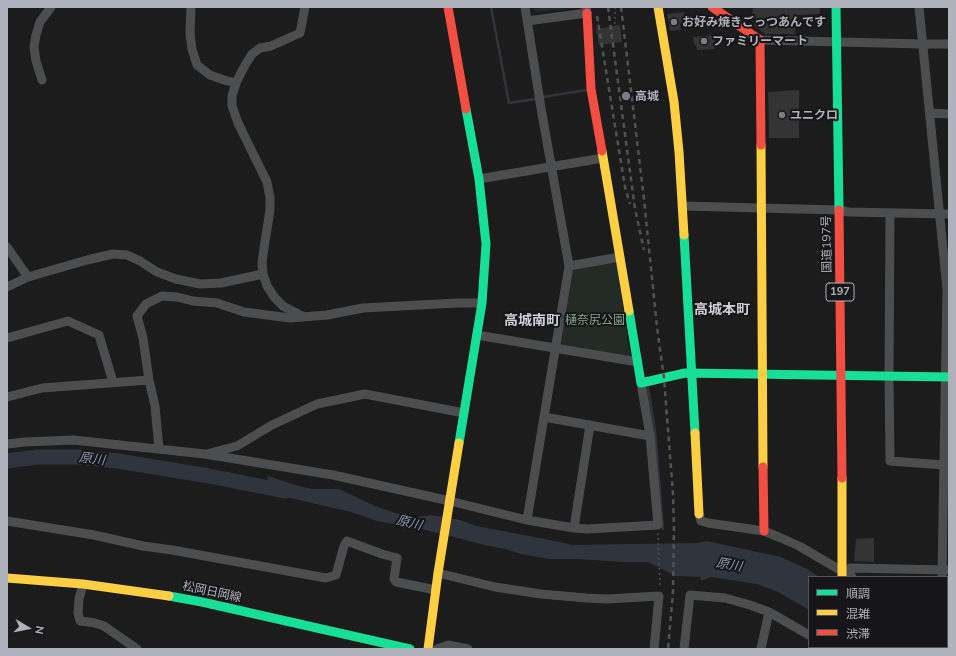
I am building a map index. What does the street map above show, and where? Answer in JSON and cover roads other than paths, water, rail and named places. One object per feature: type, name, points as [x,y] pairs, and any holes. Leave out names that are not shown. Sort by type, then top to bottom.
[{"type":"main road","points":[[428,649],[438,573],[482,303],[486,244],[479,179],[448,7]]},
{"type":"main road","points":[[658,7],[674,102],[679,152],[699,514]]},
{"type":"main road","points":[[712,7],[760,40],[764,531]]},
{"type":"main road","name":"国道197号","points":[[836,7],[843,40],[843,211],[848,574]]},
{"type":"main road","points":[[587,10],[591,89],[641,384],[685,373],[948,377]]},
{"type":"main road","name":"松岡日岡線","points":[[7,578],[83,584],[164,595],[202,602],[410,649]]},
{"type":"street","points":[[42,80],[36,61],[34,47],[40,22],[51,7]]},
{"type":"street","points":[[191,7],[190,33],[192,49],[197,65],[210,75],[236,83]]},
{"type":"street","points":[[305,7],[300,33],[271,46],[260,48],[252,54],[236,83],[232,96],[232,106],[238,123],[267,182],[270,198],[270,210],[262,263],[263,274],[275,298],[284,306],[305,317]]},
{"type":"street","points":[[525,7],[569,266],[527,520]]},
{"type":"street","points":[[699,514],[702,521],[708,524],[764,531],[799,546],[848,574],[945,572],[944,465],[948,377],[944,214],[930,113],[919,7]]},
{"type":"street","points":[[527,21],[587,10]]},
{"type":"street","points":[[760,40],[843,40],[949,44]]},
{"type":"street","points":[[930,113],[949,114]]},
{"type":"street","points":[[479,179],[602,158]]},
{"type":"street","points":[[682,206],[944,214]]},
{"type":"street","points":[[890,213],[890,461],[944,465]]},
{"type":"street","points":[[7,247],[28,277]]},
{"type":"street","points":[[7,287],[28,277],[113,254],[127,255],[157,272],[176,279],[200,284],[220,283],[263,274]]},
{"type":"street","points":[[569,266],[620,257]]},
{"type":"street","points":[[159,450],[155,406],[149,380],[143,338],[137,316],[146,304],[162,296],[217,303],[244,312],[290,318],[327,315],[363,308],[482,303]]},
{"type":"street","points":[[7,338],[68,321],[100,335],[113,382]]},
{"type":"street","points":[[477,335],[638,362]]},
{"type":"street","points":[[7,397],[42,388],[149,380]]},
{"type":"street","points":[[7,444],[73,440],[204,454],[333,475],[450,504],[574,528],[658,525],[650,436],[641,384]]},
{"type":"street","points":[[204,454],[237,446],[272,425],[317,404],[365,394],[464,413]]},
{"type":"street","points":[[544,417],[650,436]]},
{"type":"street","points":[[574,528],[590,425]]},
{"type":"street","points":[[7,521],[94,535],[143,546],[326,578],[336,575],[344,546],[347,541],[397,558],[394,579],[396,582],[436,590]]},
{"type":"street","points":[[438,573],[495,587],[541,594],[586,598],[659,596],[654,649]]},
{"type":"street","points":[[83,584],[78,613],[80,621],[104,626],[137,649]]},
{"type":"street","points":[[684,649],[690,596],[725,598],[750,605],[770,612],[808,634]]},
{"type":"street","points":[[761,649],[770,612]]},
{"type":"street","points":[[437,649],[448,645],[468,649]]},
{"type":"water","points":[[268,476],[311,489],[339,489],[375,506],[402,515],[418,517],[431,515],[460,520],[476,526],[573,545],[698,543],[706,541],[781,557],[807,569],[818,576],[808,576],[808,609],[778,592],[757,584],[711,577],[700,581],[701,577],[676,576],[648,562],[549,559],[521,554],[426,530],[377,521],[351,512],[265,492]]},
{"type":"waterway","points":[[491,7],[509,103],[535,99]]},
{"type":"waterway","points":[[543,97],[587,90]]},
{"type":"waterway","points":[[648,388],[655,431],[663,529]]},
{"type":"waterway","name":"原川","points":[[7,461],[37,457],[78,457],[118,461],[209,476],[285,491]]},
{"type":"railway","points":[[608,7],[635,209],[644,250]]},
{"type":"railway","points":[[621,7],[664,378],[673,494],[673,592],[668,649]]},
{"type":"railway","points":[[597,16],[625,187],[630,204]]},
{"type":"place","name":"お好み焼きごっつあんです","points":[[674,22]]},
{"type":"place","name":"ファミリーマート","points":[[704,41]]},
{"type":"place","name":"高城","points":[[626,96]]},
{"type":"place","name":"ユニクロ","points":[[782,115]]},
{"type":"district","name":"高城本町","points":[[722,310]]},
{"type":"district","name":"高城南町","points":[[532,321]]},
{"type":"park label","name":"樋奈尻公園","points":[[595,320]]}]
